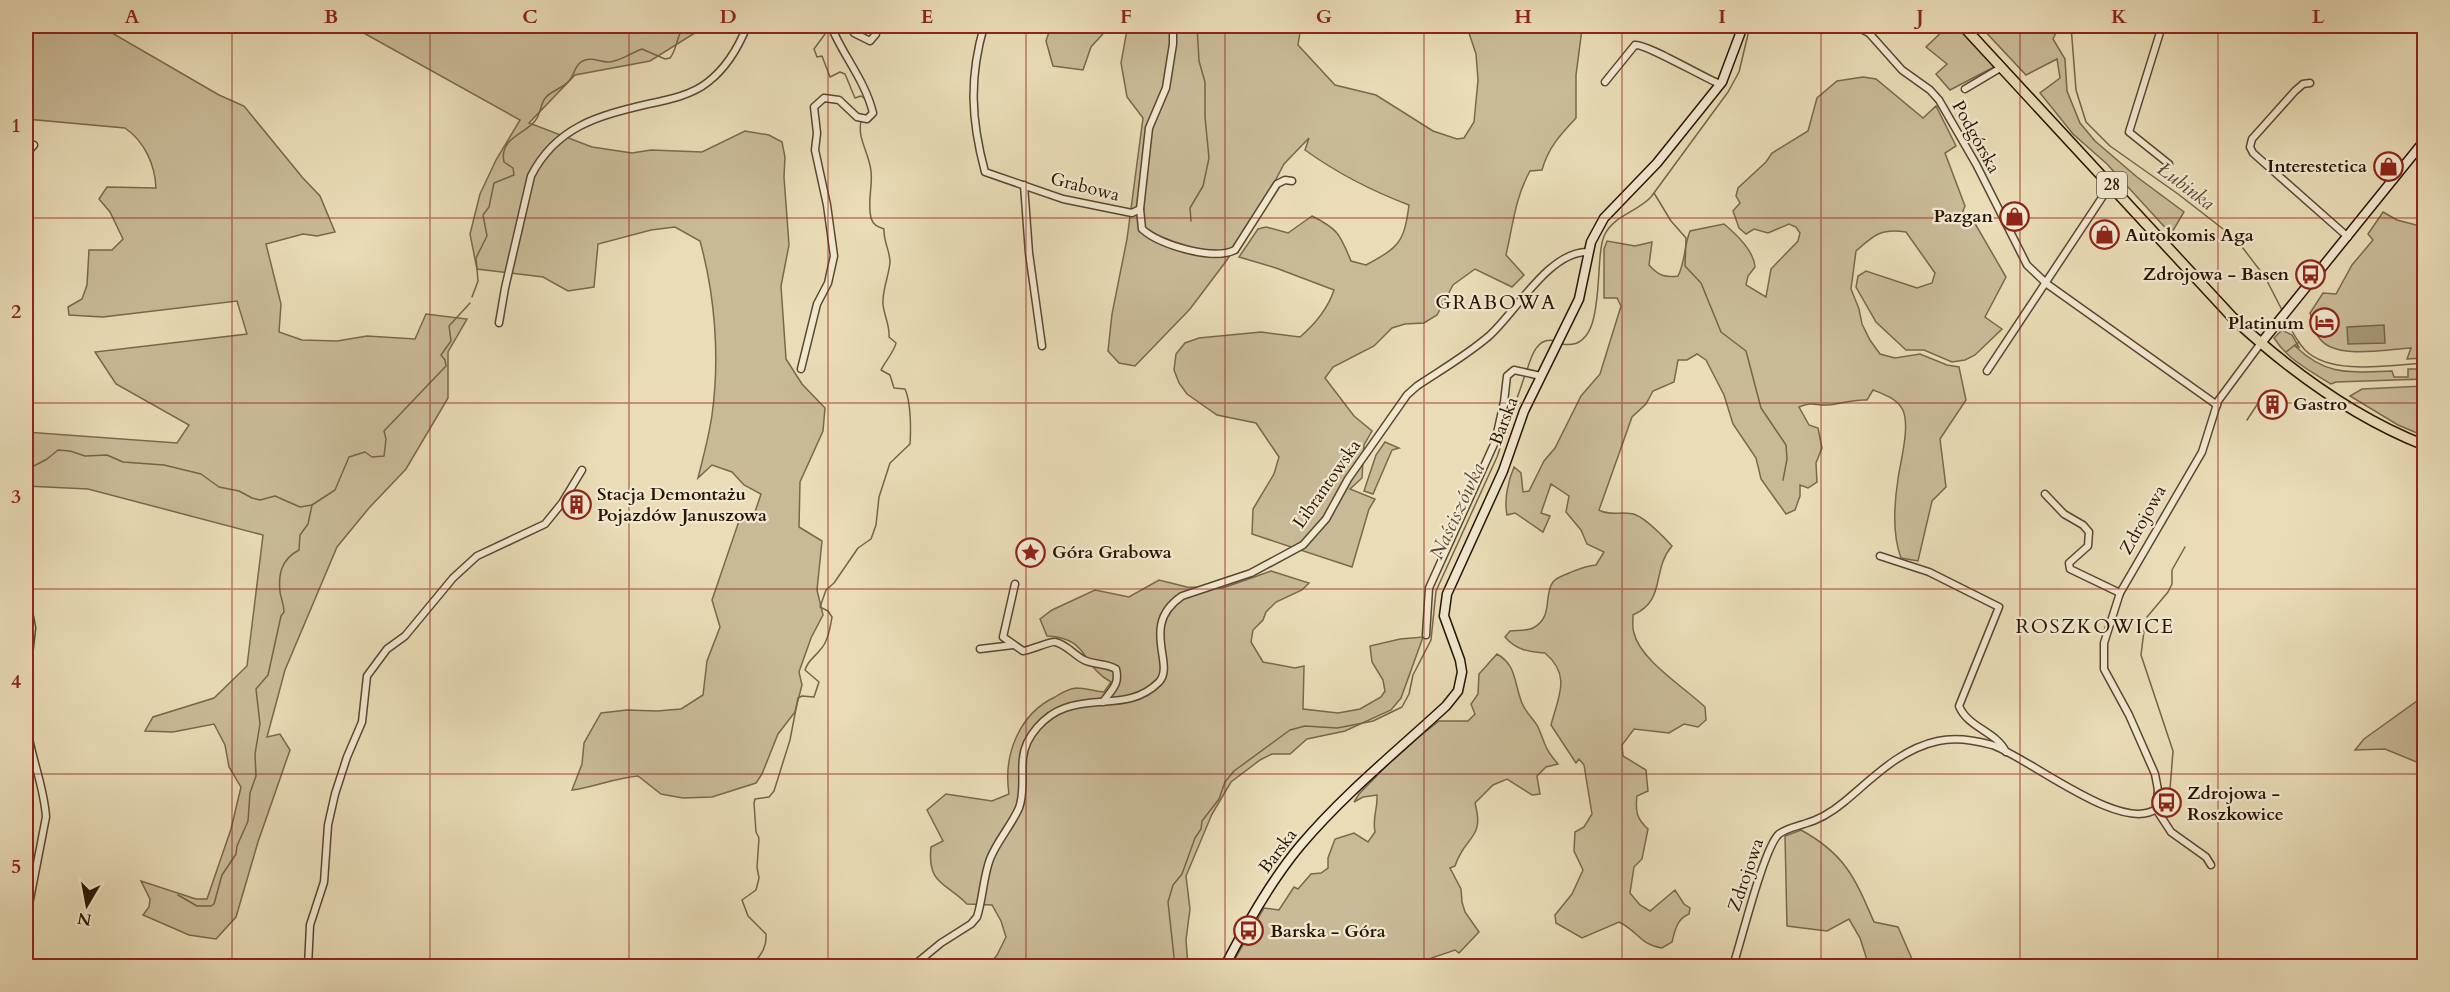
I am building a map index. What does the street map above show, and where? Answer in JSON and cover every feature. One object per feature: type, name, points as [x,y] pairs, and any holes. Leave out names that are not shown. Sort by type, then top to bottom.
[{"type":"main road","name":"28","points":[[1963,26],[2003,66],[2233,318],[2288,365],[2359,413],[2391,431],[2424,445]]},
{"type":"street","points":[[500,323],[505,288],[531,176],[557,139],[573,129],[608,116],[676,97],[708,82],[741,42],[747,26]]},
{"type":"street","points":[[801,369],[817,304],[828,283],[834,256],[827,205],[815,150],[817,133],[814,107],[824,98],[839,100],[857,117],[867,119],[873,113],[869,97],[856,70],[838,43],[831,26]]},
{"type":"street","points":[[850,26],[854,33],[870,41],[876,34],[875,26]]},
{"type":"street","name":"Grabowa","points":[[984,26],[972,89],[977,140],[985,172],[1063,199],[1132,213],[1140,209],[1149,128],[1166,88],[1173,44],[1173,26]]},
{"type":"street","name":"Barska","points":[[1225,966],[1244,929],[1299,848],[1344,798],[1441,711],[1456,694],[1461,678],[1461,667],[1444,616],[1447,594],[1503,471],[1537,375],[1553,352],[1579,298],[1591,242],[1604,218],[1657,163],[1720,84],[1731,63],[1743,26]]},
{"type":"street","name":"Podgórska","points":[[1855,26],[1869,33],[1902,70],[1930,90],[1939,100],[1976,164],[2027,265],[2047,284],[2217,405]]},
{"type":"street","points":[[2162,26],[2128,132],[2169,164]]},
{"type":"street","points":[[2415,26],[2424,33]]},
{"type":"street","points":[[1605,82],[1635,45],[1641,44],[1670,61],[1720,84]]},
{"type":"street","points":[[1965,89],[2003,66]]},
{"type":"street","points":[[2310,83],[2303,84],[2295,91],[2252,139],[2250,147],[2253,153],[2348,237]]},
{"type":"street","name":"Zdrojowa","points":[[1733,966],[1764,862],[1774,840],[1780,833],[1826,815],[1905,753],[1925,744],[1966,739],[2006,752],[2084,796],[2115,810],[2137,815],[2150,813],[2156,809],[2158,790],[2155,774],[2129,715],[2104,669],[2104,643],[2120,593],[2202,452],[2217,405],[2261,343],[2424,141]]},
{"type":"street","points":[[26,154],[34,145]]},
{"type":"street","points":[[1140,209],[1142,229],[1154,237],[1196,252],[1221,255],[1235,250],[1276,184],[1285,180],[1292,181]]},
{"type":"street","points":[[1987,371],[2047,284],[2111,184]]},
{"type":"street","points":[[1024,185],[1029,253],[1042,346]]},
{"type":"street","name":"Librantowska","points":[[913,966],[941,943],[966,928],[977,917],[989,861],[1020,805],[1023,755],[1039,725],[1064,708],[1118,702],[1133,698],[1160,681],[1165,668],[1160,645],[1162,621],[1167,609],[1182,596],[1251,573],[1303,544],[1326,519],[1348,479],[1407,395],[1489,335],[1544,274],[1574,254],[1588,252]]},
{"type":"street","points":[[1426,635],[1429,588],[1495,442],[1507,376],[1514,370],[1537,375]]},
{"type":"street","points":[[308,966],[310,925],[324,882],[328,825],[347,757],[362,722],[368,676],[376,661],[418,623],[453,579],[471,561],[504,541],[545,524],[562,503],[582,470]]},
{"type":"street","points":[[2045,494],[2064,514],[2083,525],[2089,532],[2088,546],[2069,563],[2070,569],[2120,593]]},
{"type":"street","name":"Zdrojowa","points":[[1880,556],[1929,572],[1999,607],[1959,706],[1966,718],[2001,742],[2006,752]]},
{"type":"street","points":[[1015,584],[1003,637],[1023,651],[1036,650],[1049,642],[1056,642],[1086,661],[1116,669],[1119,678],[1116,687],[1103,702]]},
{"type":"street","points":[[26,596],[32,628],[26,681]]},
{"type":"street","points":[[980,649],[1013,645]]},
{"type":"street","points":[[26,720],[28,740],[45,801],[46,817],[26,920]]},
{"type":"street","points":[[2156,809],[2170,832],[2206,857],[2211,865]]},
{"type":"shaded area","points":[[26,26],[106,26],[105,29],[219,95],[244,106],[320,196],[335,232],[317,236],[303,234],[266,244],[281,304],[279,332],[302,340],[337,341],[367,336],[415,339],[426,314],[467,319],[448,352],[448,398],[406,469],[369,508],[337,547],[285,670],[267,737],[280,734],[290,750],[258,842],[236,917],[216,939],[189,935],[143,915],[149,907],[150,899],[141,881],[196,899],[207,899],[231,829],[241,787],[229,767],[225,745],[214,724],[173,732],[145,731],[153,717],[214,698],[247,666],[263,535],[88,489],[26,486],[26,432],[177,443],[189,425],[116,384],[95,352],[247,334],[237,301],[103,317],[69,315],[68,307],[82,299],[87,285],[89,250],[112,250],[123,239],[110,212],[99,199],[107,187],[156,188],[155,179],[148,155],[138,140],[125,128],[26,119]]},
{"type":"shaded area","points":[[351,26],[706,26],[650,61],[575,75],[529,123],[592,147],[632,153],[651,150],[702,152],[745,131],[769,135],[782,142],[785,157],[784,177],[789,245],[781,286],[786,359],[802,384],[825,408],[823,431],[800,482],[799,527],[822,541],[817,590],[823,615],[811,638],[799,672],[802,685],[795,712],[778,734],[756,783],[712,797],[683,798],[661,794],[638,776],[572,790],[582,764],[584,743],[601,713],[681,709],[703,695],[707,661],[720,627],[712,600],[739,521],[755,512],[761,494],[744,485],[732,472],[712,465],[698,478],[711,423],[716,371],[715,327],[700,241],[675,227],[651,230],[598,244],[594,287],[568,291],[543,277],[477,269],[470,234],[480,194],[496,160],[520,120]]},
{"type":"shaded area","points":[[1051,26],[1110,26],[1091,47],[1083,70],[1053,66],[1046,41]]},
{"type":"shaded area","points":[[1119,26],[1301,26],[1298,45],[1335,85],[1376,95],[1433,131],[1457,139],[1464,138],[1474,122],[1478,80],[1476,54],[1468,30],[1473,26],[1578,26],[1582,29],[1576,75],[1576,118],[1555,142],[1542,170],[1530,171],[1515,212],[1506,255],[1524,275],[1512,287],[1475,269],[1453,285],[1437,315],[1424,323],[1405,324],[1392,328],[1374,346],[1333,367],[1325,378],[1354,416],[1372,431],[1364,445],[1362,478],[1350,489],[1375,499],[1369,509],[1352,567],[1252,534],[1253,509],[1274,474],[1279,457],[1256,423],[1217,415],[1187,394],[1174,370],[1176,354],[1185,343],[1199,338],[1261,332],[1300,337],[1324,310],[1334,290],[1239,257],[1258,229],[1266,227],[1288,233],[1312,216],[1337,233],[1351,261],[1366,265],[1393,248],[1398,242],[1405,228],[1409,205],[1355,181],[1305,150],[1309,138],[1284,164],[1254,221],[1190,309],[1135,366],[1119,363],[1108,351],[1112,314],[1127,239],[1143,118],[1127,97],[1121,63],[1127,30]]},
{"type":"shaded area","points":[[1948,26],[1962,30],[1969,35],[1996,66],[1950,90],[1936,74],[1947,64],[1926,47]]},
{"type":"shaded area","points":[[1980,26],[2059,26],[2053,39],[2065,59],[2067,91],[2080,123],[2095,141],[2137,177],[2184,212],[2171,234],[2107,164],[2073,134],[2040,93],[2060,78],[2057,59],[2026,75]]},
{"type":"shaded area","points":[[1863,77],[1876,79],[1923,118],[1936,106],[1956,146],[1945,153],[1965,206],[1960,218],[1973,220],[2006,277],[1985,317],[2002,329],[1975,355],[1965,360],[1952,362],[1924,350],[1906,350],[1876,322],[1856,287],[1858,276],[1866,271],[1917,288],[1932,283],[1935,273],[1906,232],[1890,231],[1878,234],[1856,251],[1851,289],[1862,324],[1880,354],[1895,358],[1920,354],[1947,365],[1959,367],[1966,400],[1940,439],[1946,487],[1932,501],[1918,561],[1901,558],[1896,539],[1896,499],[1905,422],[1904,413],[1896,401],[1873,390],[1867,400],[1828,405],[1808,404],[1799,407],[1809,425],[1818,428],[1822,448],[1816,463],[1817,482],[1808,488],[1800,485],[1800,496],[1795,510],[1786,514],[1761,479],[1756,458],[1733,424],[1724,395],[1706,360],[1697,354],[1687,360],[1678,360],[1674,382],[1653,391],[1646,404],[1632,417],[1599,510],[1640,517],[1672,546],[1662,565],[1655,593],[1644,609],[1633,615],[1633,631],[1638,643],[1654,663],[1705,707],[1706,720],[1698,727],[1684,724],[1669,733],[1634,729],[1622,745],[1623,756],[1646,770],[1648,791],[1637,796],[1638,815],[1648,829],[1642,859],[1634,867],[1630,893],[1640,905],[1650,911],[1675,890],[1684,904],[1690,908],[1689,914],[1677,925],[1672,942],[1662,948],[1644,941],[1619,922],[1582,938],[1556,923],[1555,915],[1572,894],[1583,870],[1574,851],[1575,832],[1584,827],[1592,814],[1584,765],[1579,759],[1576,763],[1551,725],[1561,687],[1558,670],[1545,653],[1523,649],[1505,637],[1510,631],[1531,629],[1539,623],[1544,618],[1553,582],[1576,570],[1596,565],[1604,552],[1587,544],[1581,530],[1566,512],[1569,496],[1551,484],[1541,513],[1550,516],[1543,532],[1515,513],[1507,515],[1508,484],[1514,467],[1521,473],[1523,492],[1529,491],[1544,461],[1555,448],[1581,396],[1600,374],[1621,306],[1617,298],[1604,298],[1604,249],[1607,241],[1635,246],[1652,242],[1649,265],[1662,275],[1678,276],[1690,231],[1724,224],[1744,243],[1754,261],[1755,267],[1748,276],[1746,285],[1766,297],[1771,269],[1798,241],[1800,233],[1796,227],[1789,224],[1768,233],[1754,229],[1746,234],[1739,228],[1733,211],[1740,203],[1736,196],[1738,188],[1766,162],[1772,153],[1808,131],[1817,98],[1837,81]]},
{"type":"shaded area","points":[[2383,212],[2397,220],[2424,227],[2424,358],[2407,359],[2411,348],[2362,352],[2338,349],[2328,345],[2316,334],[2310,313],[2323,293],[2336,294],[2352,265],[2373,240],[2368,234]]},
{"type":"shaded area","points":[[2384,325],[2385,343],[2348,344],[2347,327]]},
{"type":"shaded area","points":[[2282,330],[2292,335],[2299,347],[2295,346],[2307,356],[2329,368],[2352,372],[2392,371],[2394,377],[2408,377],[2408,369],[2424,369],[2424,379],[2331,384],[2300,364],[2280,346],[2274,338]]},
{"type":"shaded area","points":[[2424,386],[2424,436],[2398,425],[2350,396],[2362,389]]},
{"type":"shaded area","points":[[1385,442],[1399,448],[1392,450],[1373,494],[1364,491],[1376,455]]},
{"type":"shaded area","points":[[1271,571],[1309,583],[1302,590],[1276,602],[1266,612],[1263,620],[1253,630],[1251,642],[1263,662],[1295,668],[1304,666],[1303,709],[1338,713],[1360,709],[1381,697],[1385,691],[1383,680],[1372,662],[1370,646],[1400,639],[1423,637],[1401,698],[1391,710],[1345,731],[1307,739],[1290,754],[1272,754],[1260,760],[1231,782],[1212,814],[1186,876],[1190,909],[1186,940],[1188,966],[988,966],[997,955],[1006,937],[1001,921],[992,905],[967,904],[935,875],[930,859],[931,847],[943,841],[927,810],[946,794],[992,801],[1009,794],[1011,751],[1016,737],[1032,714],[1042,704],[1068,690],[1079,688],[1104,692],[1111,682],[1094,668],[1078,647],[1061,638],[1047,636],[1040,619],[1052,610],[1095,590],[1129,597],[1159,580],[1187,587],[1223,588]]},
{"type":"shaded area","points":[[1497,654],[1512,669],[1523,706],[1536,724],[1548,750],[1558,764],[1546,767],[1537,776],[1540,794],[1532,795],[1507,779],[1493,785],[1475,803],[1478,824],[1476,831],[1455,866],[1450,868],[1461,889],[1465,912],[1479,932],[1459,953],[1455,950],[1408,966],[1231,966],[1264,908],[1279,910],[1294,887],[1298,889],[1311,874],[1321,873],[1328,868],[1328,858],[1335,839],[1354,833],[1368,842],[1375,832],[1377,795],[1363,797],[1354,802],[1359,794],[1400,752],[1439,721],[1468,721],[1475,714],[1471,704],[1478,694],[1479,674]]},
{"type":"shaded area","points":[[2424,696],[2424,765],[2385,749],[2355,750],[2364,739]]},
{"type":"shaded area","points":[[1801,830],[1828,848],[1847,868],[1874,922],[1898,927],[1915,966],[1869,966],[1860,938],[1849,919],[1827,931],[1787,926],[1785,836]]},
{"type":"waterway","points":[[472,297],[478,281],[476,258],[487,236],[483,215],[489,207],[494,183],[514,175],[513,168],[504,162],[505,147],[514,137],[531,126],[546,97],[567,83],[582,61],[591,59],[612,62],[642,49],[665,59],[670,58],[682,30],[707,26]]},
{"type":"waterway","points":[[825,26],[825,34],[814,49],[817,57],[822,56],[830,77],[840,72],[845,74],[855,98],[861,96],[864,98]]},
{"type":"waterway","points":[[1191,221],[1190,208],[1203,186],[1209,158],[1205,117],[1205,82],[1199,61],[1197,26]]},
{"type":"waterway","name":"Naściszówka","points":[[1562,344],[1577,343],[1587,334],[1593,320],[1597,302],[1601,246],[1605,234],[1614,222],[1651,197],[1728,92],[1739,72],[1750,26]]},
{"type":"waterway","name":"Łubinka","points":[[2071,26],[2076,90],[2086,122],[2110,146],[2236,239],[2265,277],[2282,310]]},
{"type":"waterway","points":[[752,966],[762,952],[766,939],[766,934],[748,916],[742,900],[756,890],[759,878],[757,867],[759,838],[756,832],[755,799],[769,797],[774,791],[790,740],[798,698],[814,697],[819,682],[805,670],[809,661],[823,647],[827,639],[832,617],[828,611],[820,607],[826,590],[834,583],[858,548],[871,539],[876,525],[879,497],[890,463],[910,444],[907,394],[905,389],[894,388],[890,375],[881,370],[896,343],[889,337],[883,304],[890,258],[884,229],[876,225],[871,218],[871,171],[862,140],[861,121]]},
{"type":"waterway","points":[[1654,193],[1671,221],[1686,238],[1685,266],[1701,283],[1721,332],[1746,351],[1761,408],[1786,445],[1787,459],[1783,480]]},
{"type":"waterway","points":[[32,467],[58,450],[85,456],[107,455],[123,462],[164,465],[201,474],[219,487],[239,491],[260,500],[275,496],[300,507],[312,505],[335,490],[349,457],[365,452],[372,457],[384,456],[386,439],[384,431],[446,366],[441,355],[451,341],[449,326],[470,303]]},
{"type":"waterway","name":"Łubinka","points":[[2285,317],[2305,350],[2316,358],[2330,363],[2362,367],[2424,363]]},
{"type":"waterway","name":"Naściszówka","points":[[1527,370],[1539,345],[1549,340],[1555,341]]},
{"type":"waterway","points":[[2286,352],[2299,342]]},
{"type":"waterway","name":"Naściszówka","points":[[1175,966],[1168,902],[1173,885],[1182,874],[1195,838],[1201,829],[1202,821],[1219,799],[1225,782],[1234,771],[1290,730],[1305,726],[1337,728],[1373,721],[1402,707],[1409,694],[1413,675],[1431,640],[1436,591],[1497,457],[1525,375]]},
{"type":"waterway","points":[[2247,420],[2266,391]]},
{"type":"waterway","points":[[178,895],[197,906],[214,904],[222,875],[236,854],[248,821],[250,793],[256,776],[255,754],[260,724],[256,689],[268,675],[281,616],[284,612],[280,592],[282,567],[299,550],[300,535],[308,524],[312,505]]},
{"type":"waterway","points":[[2147,617],[2168,592],[2172,584],[2172,570],[2185,547]]},
{"type":"waterway","points":[[2145,623],[2141,655],[2173,751],[2170,789]]},
{"type":"place","name":"Interestetica","points":[[2388,166]]},
{"type":"place","name":"Pazgan","points":[[2014,216]]},
{"type":"place","name":"Autokomis Aga","points":[[2104,235]]},
{"type":"place","name":"Zdrojowa - Basen","points":[[2310,274]]},
{"type":"place","name":"Platinum","points":[[2325,323]]},
{"type":"place","name":"Gastro","points":[[2272,404]]},
{"type":"place","name":"Stacja Demontażu Pojazdów Januszowa","points":[[576,504]]},
{"type":"place","name":"Góra Grabowa","points":[[1031,552]]},
{"type":"place","name":"Zdrojowa - Roszkowice","points":[[2166,803]]},
{"type":"place","name":"Barska - Góra","points":[[1249,931]]},
{"type":"district","name":"GRABOWA","points":[[1496,302]]},
{"type":"district","name":"ROSZKOWICE","points":[[2095,626]]}]
